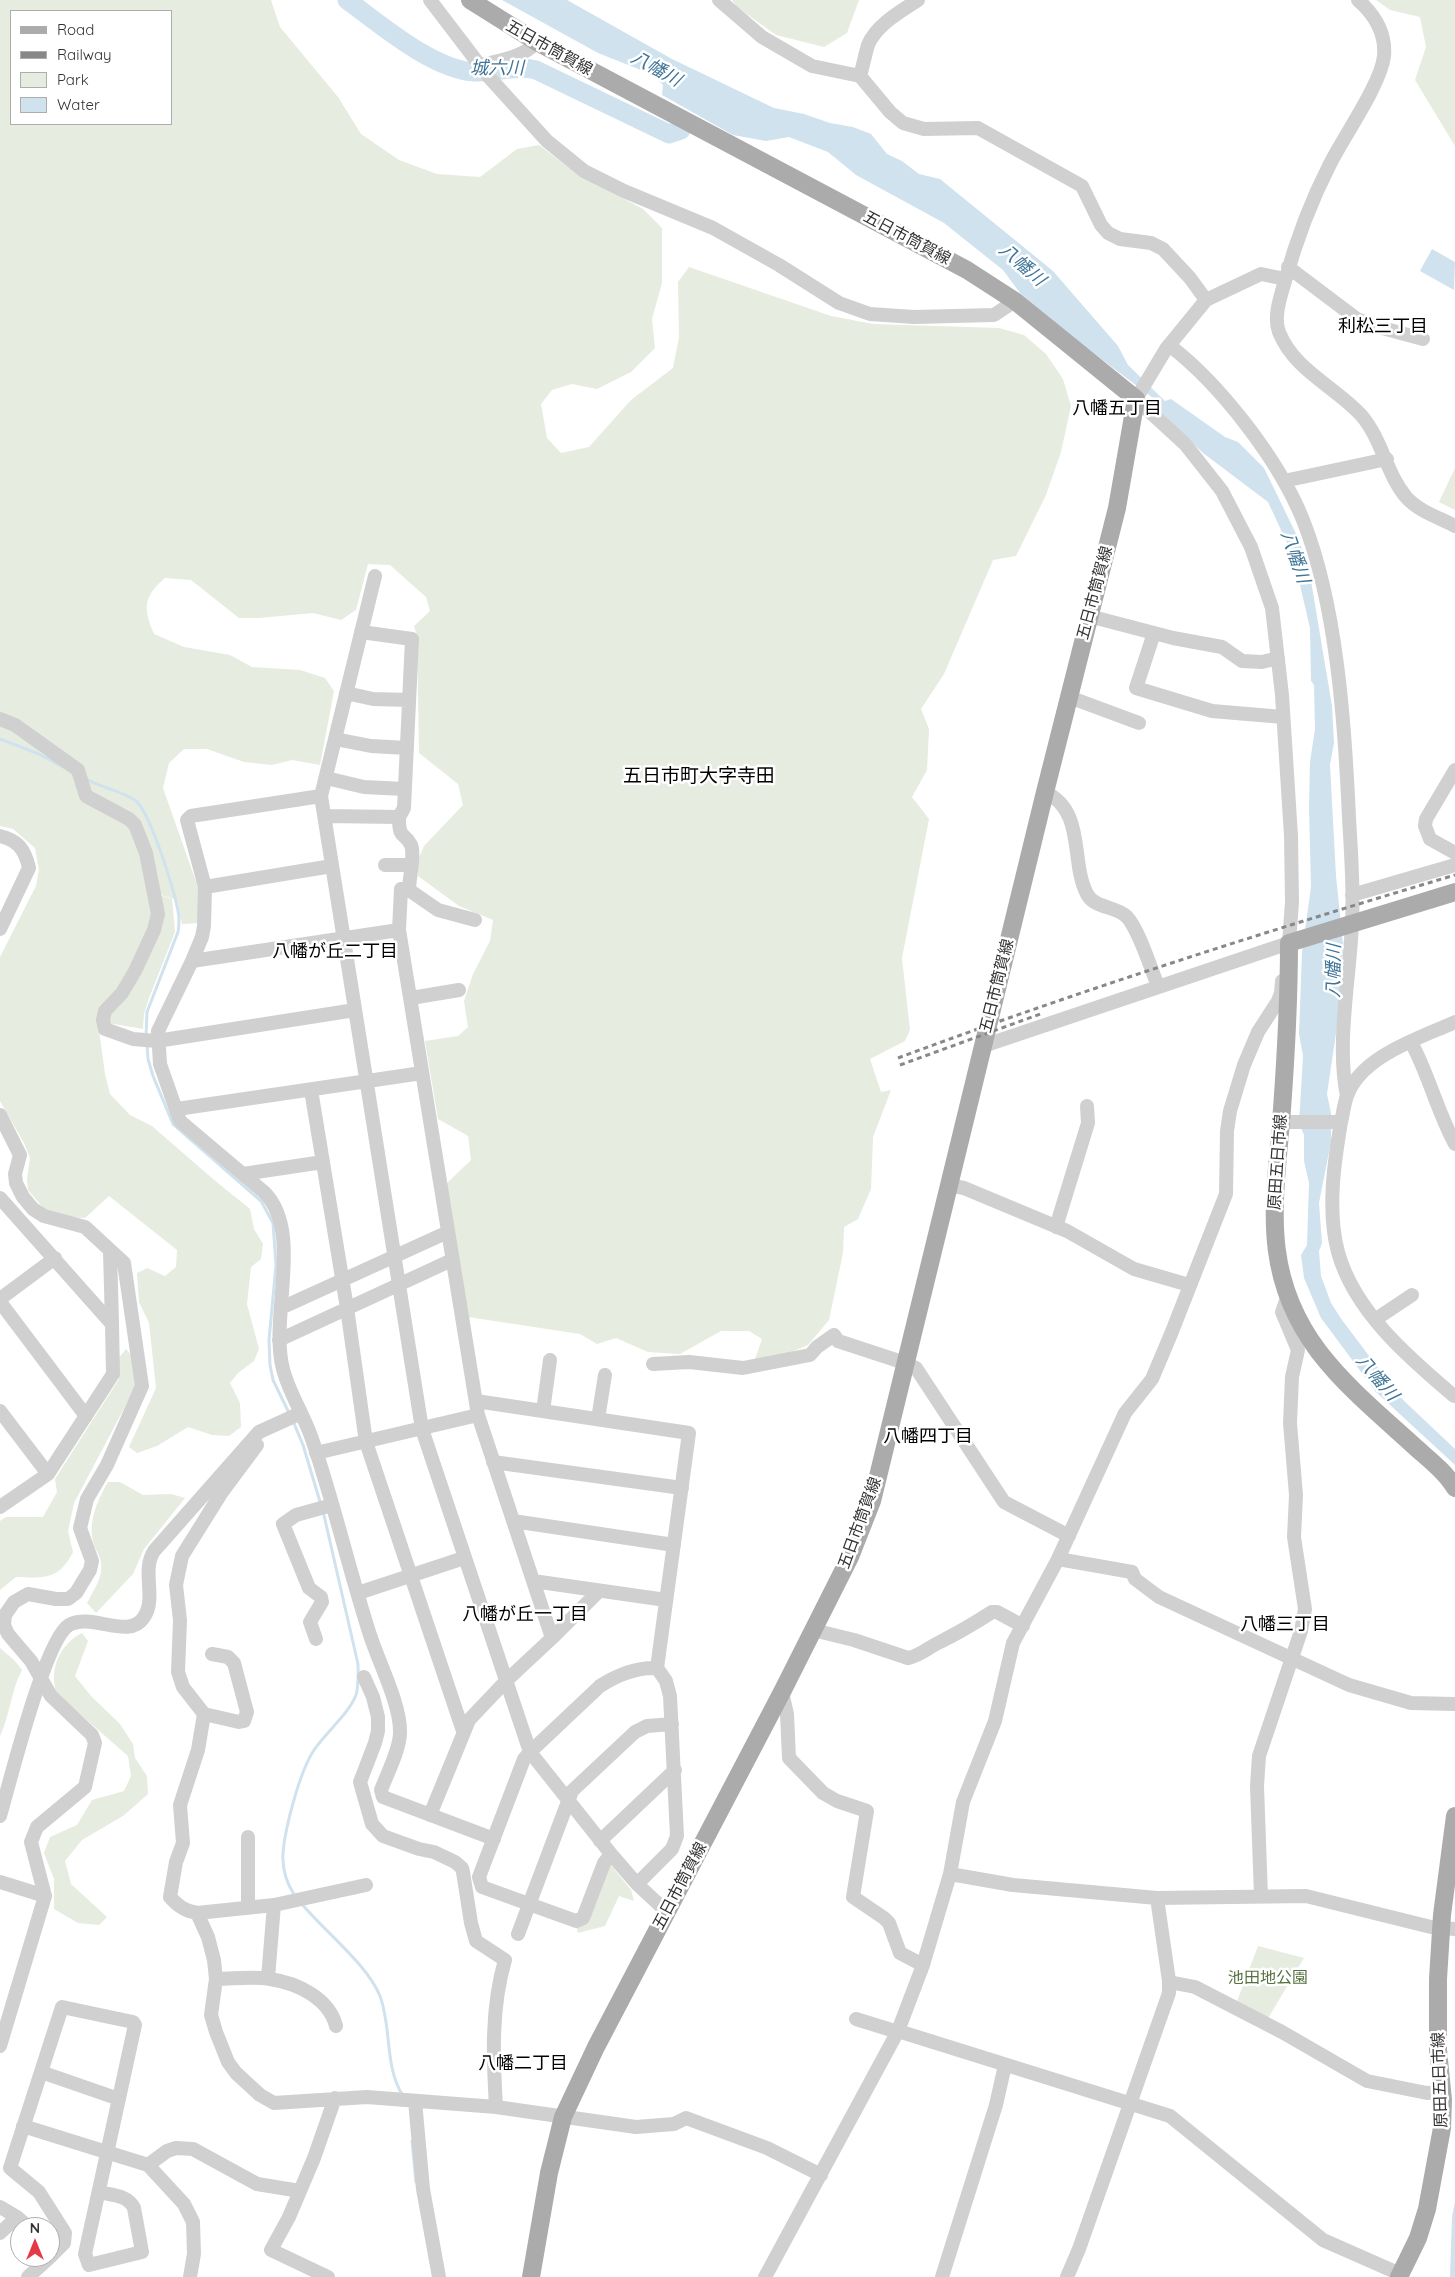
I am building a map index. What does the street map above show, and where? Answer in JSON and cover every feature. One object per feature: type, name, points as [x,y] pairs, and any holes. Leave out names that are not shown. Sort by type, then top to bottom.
[{"type":"main road","name":"五日市筒賀線","points":[[470,0],[537,42],[967,270],[1015,301],[1139,396],[1117,508],[1088,616],[872,1501],[850,1557],[782,1692],[596,2047],[563,2117],[549,2173],[531,2277]]},
{"type":"main road","points":[[1291,946],[1350,923],[1455,892]]},
{"type":"main road","name":"原田五日市線","points":[[1291,946],[1284,1122],[1274,1196],[1276,1255],[1288,1295],[1304,1330],[1319,1352],[1348,1385],[1434,1464],[1455,1488]]},
{"type":"main road","name":"原田五日市線","points":[[1399,2276],[1418,2238],[1427,2209],[1442,2128],[1442,2092],[1438,2050],[1438,1988],[1448,1929],[1455,1816]]},
{"type":"street","points":[[430,0],[484,69],[548,142],[584,171],[624,191],[713,228],[779,265],[839,303],[870,314],[914,317],[994,315],[1015,301]]},
{"type":"street","points":[[719,0],[762,37],[812,66],[860,76],[890,112],[903,123],[924,129],[978,128],[1082,186],[1101,225],[1108,233],[1120,239],[1151,243],[1163,249],[1190,278],[1206,300]]},
{"type":"street","points":[[860,76],[869,44],[876,33],[891,18],[918,0]]},
{"type":"street","points":[[1358,0],[1370,10],[1380,27],[1384,39],[1384,57],[1377,79],[1326,172],[1312,203],[1287,273],[1279,302],[1278,330],[1288,350],[1325,386],[1341,396],[1361,416],[1376,437],[1396,482],[1407,498],[1421,508],[1455,526]]},
{"type":"street","points":[[484,69],[532,49],[537,42]]},
{"type":"street","points":[[765,2277],[898,2031],[923,1966],[950,1874],[963,1802],[995,1721],[1011,1651],[1058,1559],[1125,1413],[1152,1379],[1226,1194],[1227,1131],[1230,1111],[1258,1032],[1282,993],[1282,962],[1291,946],[1291,836],[1283,717],[1272,608],[1251,547],[1222,491],[1185,444],[1139,396],[1167,347],[1206,300],[1261,274],[1287,273],[1356,319],[1423,339]]},
{"type":"street","points":[[1167,347],[1185,358],[1219,394],[1255,438],[1284,481],[1303,519],[1314,550],[1333,641],[1347,759],[1352,895],[1345,1032],[1344,1076],[1346,1096],[1339,1122],[1334,1173],[1335,1239],[1347,1277],[1376,1319],[1411,1358],[1454,1396]]},
{"type":"street","points":[[1284,481],[1387,459]]},
{"type":"street","points":[[375,576],[322,796],[422,1428],[530,1752],[611,1854],[637,1884],[667,1912]]},
{"type":"street","points":[[1088,616],[1154,633],[1222,647],[1242,661],[1262,662],[1278,658]]},
{"type":"street","points":[[361,632],[412,639],[404,808],[399,817],[400,833],[411,845],[408,890]]},
{"type":"street","points":[[1154,633],[1136,688],[1212,710],[1283,717]]},
{"type":"street","points":[[346,693],[373,699],[408,700]]},
{"type":"street","points":[[1069,697],[1139,723]]},
{"type":"street","points":[[0,719],[15,724],[78,770],[86,796],[129,819],[135,825],[146,853],[158,914],[154,930],[135,971],[122,993],[106,1011],[103,1020],[105,1029],[133,1038],[157,1041],[355,1010]]},
{"type":"street","points":[[335,738],[371,746],[407,748]]},
{"type":"street","points":[[1455,770],[1426,819],[1425,826],[1430,840],[1455,853]]},
{"type":"street","points":[[326,778],[364,787],[404,789]]},
{"type":"street","points":[[1045,792],[1057,797],[1067,814],[1074,834],[1087,896],[1094,902],[1117,910],[1127,917],[1134,927],[1158,986]]},
{"type":"street","points":[[322,796],[191,816],[187,820],[205,888],[204,926],[202,937],[192,962],[158,1032],[157,1041],[160,1064],[180,1121],[272,1200],[280,1219],[283,1240],[279,1340],[282,1368],[294,1416],[316,1453],[325,1507],[358,1592],[396,1710],[400,1731],[400,1739],[381,1790],[383,1797],[494,1839]]},
{"type":"street","points":[[325,816],[399,817]]},
{"type":"street","points":[[0,836],[8,838],[19,845],[29,868],[0,929]]},
{"type":"street","points":[[385,864],[411,865]]},
{"type":"street","points":[[1352,895],[1455,865]]},
{"type":"street","points":[[205,888],[332,866]]},
{"type":"street","points":[[476,920],[438,910],[408,890],[401,889],[399,930],[478,1415],[552,1638]]},
{"type":"street","points":[[192,962],[399,930]]},
{"type":"street","points":[[983,1046],[1158,986],[1291,946]]},
{"type":"street","points":[[410,998],[459,990]]},
{"type":"street","points":[[1346,1096],[1366,1070],[1384,1055],[1455,1022]]},
{"type":"street","points":[[1411,1042],[1421,1060],[1444,1123],[1455,1144]]},
{"type":"street","points":[[177,1109],[422,1073]]},
{"type":"street","points":[[311,1090],[347,1308],[366,1442],[463,1731]]},
{"type":"street","points":[[1056,1226],[1088,1123],[1087,1106]]},
{"type":"street","points":[[0,1115],[20,1155],[15,1174],[16,1183],[23,1197],[33,1209],[44,1216],[85,1227],[124,1263],[142,1386],[107,1465],[87,1499],[80,1528],[92,1563],[82,1584],[76,1593],[64,1600],[34,1594],[23,1596],[14,1602],[5,1615],[4,1625],[8,1634],[30,1662],[51,1696],[92,1735],[95,1743],[85,1788],[37,1827],[32,1836],[31,1842],[45,1896],[3,2028],[0,2046]]},
{"type":"street","points":[[1284,1122],[1339,1122]]},
{"type":"street","points":[[243,1174],[323,1162]]},
{"type":"street","points":[[948,1185],[964,1188],[1056,1226],[1134,1269],[1189,1285]]},
{"type":"street","points":[[0,1198],[5,1213],[55,1258],[112,1324]]},
{"type":"street","points":[[281,1308],[342,1282],[448,1232]]},
{"type":"street","points":[[0,1506],[48,1474],[114,1374],[110,1250]]},
{"type":"street","points":[[55,1258],[0,1301],[86,1416]]},
{"type":"street","points":[[279,1340],[347,1308],[400,1286],[452,1260]]},
{"type":"street","points":[[1261,1896],[1257,1786],[1259,1756],[1292,1657],[1305,1609],[1294,1537],[1296,1495],[1290,1423],[1292,1377],[1298,1350],[1282,1312],[1288,1295]]},
{"type":"street","points":[[1376,1319],[1412,1295]]},
{"type":"street","points":[[654,1364],[689,1362],[743,1368],[810,1355],[834,1334],[838,1341],[906,1363],[916,1368],[1004,1502],[1069,1536]]},
{"type":"street","points":[[543,1411],[550,1360]]},
{"type":"street","points":[[598,1418],[605,1375]]},
{"type":"street","points":[[476,1401],[689,1433],[656,1668],[668,1688],[678,1827],[675,1843],[667,1855],[637,1884]]},
{"type":"street","points":[[0,1411],[48,1474]]},
{"type":"street","points":[[316,1453],[478,1415]]},
{"type":"street","points":[[0,1816],[41,1679],[59,1636],[68,1626],[78,1621],[88,1620],[128,1627],[141,1620],[148,1607],[148,1566],[154,1551],[259,1432],[294,1416]]},
{"type":"street","points":[[212,1654],[228,1657],[234,1663],[247,1716],[244,1721],[239,1722],[204,1714],[183,1687],[178,1672],[180,1620],[176,1585],[182,1556],[222,1492],[269,1428]]},
{"type":"street","points":[[493,1462],[682,1488]]},
{"type":"street","points":[[316,1639],[310,1622],[322,1602],[321,1597],[309,1588],[283,1524],[296,1515],[325,1507]]},
{"type":"street","points":[[513,1521],[674,1545]]},
{"type":"street","points":[[358,1592],[464,1558]]},
{"type":"street","points":[[1058,1559],[1132,1572],[1135,1579],[1159,1597],[1292,1657],[1342,1682],[1417,1704],[1455,1704]]},
{"type":"street","points":[[534,1581],[666,1600]]},
{"type":"street","points":[[430,1815],[469,1720],[506,1681],[599,1591]]},
{"type":"street","points":[[813,1630],[854,1640],[908,1658],[915,1657],[939,1642],[956,1635],[992,1612],[997,1612],[1023,1626]]},
{"type":"street","points":[[482,1887],[479,1877],[524,1759],[600,1686],[611,1679],[637,1670],[656,1668]]},
{"type":"street","points":[[364,1676],[373,1697],[378,1718],[375,1743],[360,1782],[372,1824],[383,1836],[419,1849],[434,1852],[455,1862],[462,1868],[471,1923],[476,1941],[505,1960],[495,2005],[494,2072],[496,2107]]},
{"type":"street","points":[[782,1692],[787,1714],[789,1758],[823,1793],[837,1801],[867,1811],[853,1897],[884,1918],[889,1924],[900,1953],[923,1966]]},
{"type":"street","points":[[204,1714],[198,1750],[180,1805],[183,1843],[176,1862],[170,1897],[179,1907],[197,1913],[274,1905],[366,1885]]},
{"type":"street","points":[[518,1934],[572,1791],[635,1732],[648,1726],[672,1724]]},
{"type":"street","points":[[600,1841],[674,1770]]},
{"type":"street","points":[[248,1837],[248,1908]]},
{"type":"street","points":[[455,1862],[463,1861],[469,1867],[474,1889],[482,1887],[576,1921],[584,1918],[604,1863],[611,1854]]},
{"type":"street","points":[[950,1874],[1013,1886],[1157,1898],[1306,1896],[1448,1929]]},
{"type":"street","points":[[0,1882],[45,1896]]},
{"type":"street","points":[[1068,2277],[1169,1993],[1157,1898]]},
{"type":"street","points":[[268,1978],[274,1905]]},
{"type":"street","points":[[197,1913],[210,1945],[216,1979],[211,2015],[228,2062],[240,2079],[260,2095],[274,2103],[367,2097],[496,2107],[636,2127],[668,2125],[681,2122],[686,2118],[767,2148],[821,2175]]},
{"type":"street","points":[[216,1979],[268,1978],[302,1989],[318,1998],[332,2011],[336,2026]]},
{"type":"street","points":[[1169,1982],[1194,1986],[1282,2032],[1367,2081],[1427,2093],[1442,2092]]},
{"type":"street","points":[[55,2217],[39,2192],[10,2168],[62,2007],[133,2022],[135,2025],[85,2254],[89,2266],[142,2252],[132,2202],[128,2199],[99,2192]]},
{"type":"street","points":[[856,2018],[1160,2112],[1180,2123],[1323,2240],[1399,2276]]},
{"type":"street","points":[[942,2277],[996,2105],[1005,2065]]},
{"type":"street","points":[[41,2072],[120,2098]]},
{"type":"street","points":[[328,2277],[271,2250],[314,2158],[335,2098]]},
{"type":"street","points":[[409,2100],[439,2277]]},
{"type":"street","points":[[23,2126],[148,2165],[184,2204],[193,2222],[194,2254],[190,2277]]},
{"type":"street","points":[[148,2165],[168,2151],[176,2148],[193,2149],[257,2184],[300,2191]]},
{"type":"street","points":[[0,2207],[17,2217]]},
{"type":"street","points":[[0,2233],[10,2224]]},
{"type":"street","points":[[60,2225],[65,2233],[64,2243],[60,2246]]},
{"type":"street","points":[[28,2277],[38,2267]]},
{"type":"green space","points":[[0,0],[271,0],[280,27],[338,97],[361,134],[399,160],[437,174],[480,177],[517,149],[539,145],[577,174],[643,209],[662,228],[662,283],[652,319],[655,348],[631,372],[597,389],[572,384],[552,390],[541,404],[547,438],[561,453],[589,447],[631,400],[673,368],[679,337],[678,282],[689,267],[831,316],[873,324],[999,328],[1024,335],[1046,354],[1063,379],[1071,406],[1061,452],[1046,495],[1016,556],[993,560],[944,674],[921,709],[929,729],[927,770],[912,797],[929,819],[902,958],[910,1030],[905,1041],[870,1059],[881,1092],[891,1090],[873,1137],[871,1189],[858,1219],[844,1227],[843,1253],[829,1320],[808,1345],[776,1359],[755,1359],[762,1339],[749,1331],[721,1331],[680,1354],[648,1352],[616,1338],[597,1344],[580,1334],[468,1317],[446,1184],[471,1160],[468,1136],[438,1119],[425,1041],[458,1036],[468,1027],[464,1001],[473,974],[490,941],[493,920],[459,906],[418,876],[418,860],[424,846],[463,805],[458,784],[419,753],[417,635],[414,626],[430,611],[426,597],[390,565],[368,564],[356,610],[341,620],[313,613],[239,618],[191,580],[165,578],[152,591],[147,603],[148,617],[154,634],[184,647],[230,655],[252,667],[300,670],[325,678],[334,691],[320,765],[292,760],[272,765],[244,762],[207,749],[184,749],[169,763],[163,788],[200,893],[200,923],[182,924],[177,900],[158,894],[149,933],[98,1023],[105,1074],[110,1094],[130,1115],[152,1126],[250,1209],[254,1229],[263,1244],[261,1259],[251,1267],[247,1304],[259,1349],[254,1361],[238,1373],[230,1383],[240,1403],[241,1427],[229,1436],[212,1435],[188,1427],[157,1446],[137,1453],[129,1447],[156,1388],[149,1323],[139,1302],[137,1273],[147,1268],[165,1276],[176,1267],[177,1250],[109,1196],[85,1218],[63,1217],[46,1211],[28,1190],[27,1179],[30,1158],[24,1143],[0,1101],[0,957],[36,886],[39,870],[35,848],[13,829],[0,826]]},
{"type":"green space","points":[[732,0],[859,0],[847,33],[824,47],[776,35],[737,7]]},
{"type":"green space","points":[[1376,0],[1455,0],[1455,146],[1415,80],[1426,47],[1420,17],[1390,10]]},
{"type":"green space","points":[[1455,468],[1455,510],[1439,502]]},
{"type":"green space","points":[[159,895],[172,899],[175,932],[149,998],[144,1014],[143,1029],[108,1023],[109,1015],[124,997]]},
{"type":"green space","points":[[126,1349],[132,1356],[137,1384],[74,1503],[68,1531],[73,1552],[68,1561],[56,1572],[43,1577],[16,1577],[0,1590],[0,1521],[6,1517],[43,1517],[57,1492],[55,1479],[119,1379],[117,1360]]},
{"type":"green space","points":[[108,1482],[120,1482],[143,1495],[171,1494],[185,1498],[144,1549],[133,1574],[96,1613],[87,1603],[97,1584],[101,1569],[100,1558],[92,1537],[92,1520],[97,1504]]},
{"type":"green space","points":[[82,1633],[88,1641],[75,1676],[91,1696],[120,1724],[133,1744],[135,1758],[147,1776],[148,1794],[123,1816],[82,1840],[65,1861],[71,1884],[107,1917],[99,1925],[78,1923],[54,1909],[54,1879],[44,1853],[50,1837],[77,1825],[92,1800],[124,1791],[131,1776],[128,1756],[57,1694],[54,1676],[58,1659],[68,1644]]},
{"type":"green space","points":[[0,1648],[22,1670],[15,1686],[0,1736]]},
{"type":"green space","points":[[609,1865],[611,1865],[631,1890],[634,1901],[619,1896],[605,1926],[578,1933],[576,1926]]},
{"type":"green space","name":"池田地公園","points":[[1258,1946],[1304,1958],[1267,2020],[1236,2004]]},
{"type":"water","name":"八幡川","points":[[502,0],[567,0],[672,59],[774,108],[853,127],[871,134],[887,154],[902,161],[919,174],[940,179],[1053,271],[1118,346],[1128,365],[1165,401],[1171,399],[1225,437],[1238,442],[1264,468],[1299,540],[1310,575],[1332,706],[1334,743],[1330,765],[1336,876],[1343,944],[1339,1013],[1327,1094],[1331,1113],[1331,1142],[1319,1203],[1322,1243],[1319,1251],[1321,1276],[1331,1303],[1342,1320],[1400,1397],[1455,1449],[1455,1465],[1376,1392],[1321,1318],[1304,1278],[1301,1255],[1307,1245],[1309,1183],[1304,1161],[1304,1135],[1299,1123],[1303,1056],[1299,1034],[1302,952],[1311,887],[1309,808],[1310,762],[1315,729],[1314,685],[1311,681],[1310,628],[1300,585],[1289,547],[1268,502],[1203,453],[1154,406],[1153,398],[1076,340],[1020,293],[1003,270],[944,223],[856,175],[828,152],[789,137],[766,141],[733,135],[662,95],[663,85],[651,74],[598,53]]},
{"type":"water","points":[[1432,249],[1455,262],[1454,290],[1420,271]]},
{"type":"water","points":[[1455,2202],[1455,2277],[1450,2277],[1452,2216]]},
{"type":"waterway","name":"城六川","points":[[347,0],[391,33],[425,55],[442,63],[475,72],[521,68],[536,70],[669,134],[681,130]]},
{"type":"waterway","points":[[0,739],[39,754],[63,767]]},
{"type":"waterway","points":[[86,779],[131,798],[142,809],[162,856],[177,906],[179,917],[178,932],[147,1012],[146,1036]]},
{"type":"waterway","points":[[147,1045],[148,1059],[153,1076],[173,1124],[261,1201],[273,1223],[276,1265],[269,1340],[270,1365],[273,1380],[289,1413]]},
{"type":"waterway","points":[[293,1421],[303,1445],[321,1505]]},
{"type":"waterway","points":[[295,1896],[283,1864],[284,1842],[294,1800],[309,1759],[319,1743],[352,1702],[356,1695],[358,1683],[358,1664],[323,1511]]},
{"type":"waterway","points":[[301,1903],[355,1960],[374,1984],[384,2008],[393,2072],[403,2096]]},
{"type":"waterway","points":[[412,2141],[416,2182]]},
{"type":"railway","points":[[898,1058],[1175,962],[1455,875]]},
{"type":"railway","points":[[900,1065],[1043,1013]]},
{"type":"district","name":"利松三丁目","points":[[1383,327]]},
{"type":"district","name":"八幡五丁目","points":[[1117,409]]},
{"type":"district","name":"五日市町大字寺田","points":[[699,776]]},
{"type":"district","name":"八幡が丘二丁目","points":[[335,952]]},
{"type":"district","name":"八幡四丁目","points":[[928,1437]]},
{"type":"district","name":"八幡が丘一丁目","points":[[525,1615]]},
{"type":"district","name":"八幡三丁目","points":[[1285,1625]]},
{"type":"district","name":"八幡二丁目","points":[[523,2064]]}]
